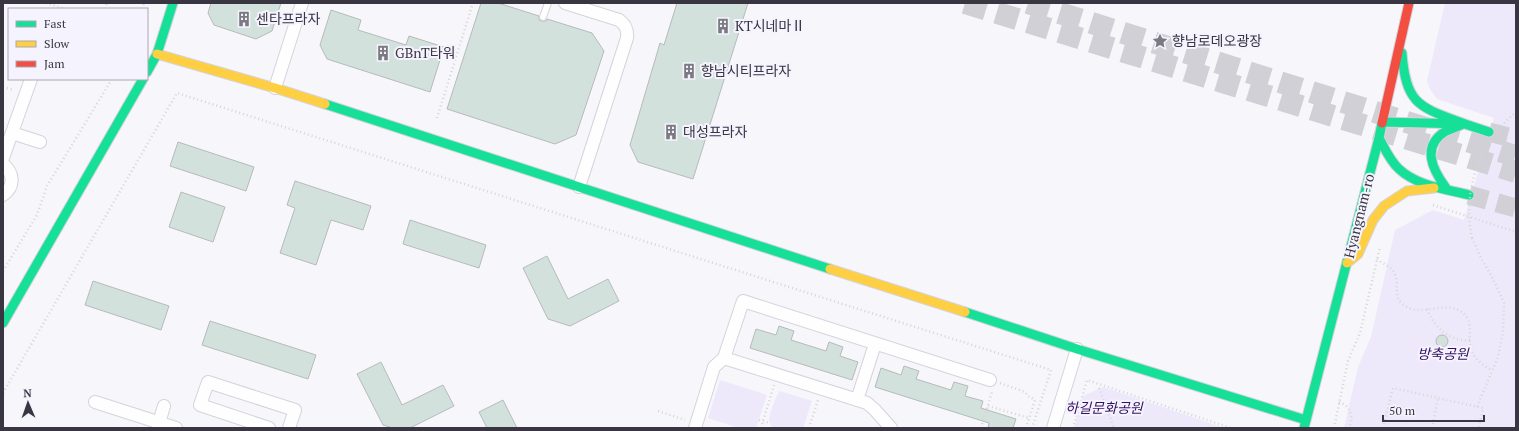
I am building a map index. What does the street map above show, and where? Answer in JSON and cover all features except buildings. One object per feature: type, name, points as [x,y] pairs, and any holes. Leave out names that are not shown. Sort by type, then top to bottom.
[{"type":"street","points":[[148,68],[152,52],[173,3]]},
{"type":"street","points":[[275,88],[302,3]]},
{"type":"street","points":[[565,3],[619,20],[624,23],[627,33],[627,38],[579,187]]},
{"type":"street","name":"Hyangnam-ro","points":[[1305,424],[1380,138],[1409,3]]},
{"type":"street","points":[[1400,40],[1404,72],[1410,91],[1419,104],[1433,112],[1489,132]]},
{"type":"street","points":[[152,52],[275,88],[1305,424]]},
{"type":"street","points":[[3,158],[31,80]]},
{"type":"street","points":[[3,323],[142,80]]},
{"type":"street","points":[[1383,122],[1464,124]]},
{"type":"street","points":[[1446,188],[1431,164],[1431,147],[1444,132],[1464,124]]},
{"type":"street","points":[[12,133],[40,142]]},
{"type":"street","points":[[1380,138],[1392,160],[1400,170],[1409,177],[1469,195]]},
{"type":"street","points":[[3,164],[12,174],[12,180],[8,191],[3,195]]},
{"type":"street","points":[[1347,263],[1358,254],[1373,220],[1384,206],[1407,191],[1446,188]]},
{"type":"street","points":[[695,425],[714,367],[724,358],[743,301],[993,383]]},
{"type":"street","points":[[857,400],[875,344]]},
{"type":"street","points":[[1053,428],[1078,349]]},
{"type":"street","points":[[724,358],[867,404],[875,410],[891,428]]},
{"type":"street","points":[[269,428],[200,406],[208,382],[295,410],[289,428]]},
{"type":"street","points":[[95,402],[176,428]]},
{"type":"street","points":[[159,423],[164,406]]},
{"type":"lane","points":[[543,17],[548,3]]},
{"type":"path","points":[[46,3],[62,8]]},
{"type":"path","points":[[437,118],[473,3]]},
{"type":"path","points":[[3,271],[37,215],[47,186],[111,80]]},
{"type":"path","points":[[3,393],[177,93],[1051,370],[1032,428]]},
{"type":"path","points":[[1477,407],[1498,357],[1503,332],[1504,303],[1494,279],[1481,258],[1472,238],[1469,223],[1472,183],[1476,167],[1495,133],[1516,112]]},
{"type":"path","points":[[1428,204],[1516,232]]},
{"type":"path","points":[[1334,428],[1348,361],[1360,333],[1381,244]]},
{"type":"path","points":[[1377,259],[1393,270],[1395,274],[1396,295],[1403,305],[1414,310],[1447,307],[1460,311],[1469,321],[1470,344],[1475,357],[1484,367],[1492,370]]},
{"type":"path","points":[[1427,309],[1433,322],[1439,329],[1459,340],[1470,340]]},
{"type":"path","points":[[761,428],[778,375]]},
{"type":"path","points":[[1073,428],[1087,380],[1232,428]]},
{"type":"path","points":[[981,428],[993,383],[1025,392],[1028,396],[1035,400],[1026,428]]},
{"type":"path","points":[[1100,388],[1114,428]]},
{"type":"path","points":[[1384,428],[1393,388],[1484,408],[1479,428]]},
{"type":"path","points":[[809,428],[821,389]]},
{"type":"path","points":[[1432,428],[1438,398]]},
{"type":"path","points":[[1339,402],[1347,406],[1350,410],[1352,419],[1350,428]]},
{"type":"path","points":[[988,406],[1029,418]]},
{"type":"path","points":[[658,411],[695,425]]},
{"type":"path","points":[[759,420],[770,423]]},
{"type":"green space","name":"방축공원","points":[[1445,3],[1516,3],[1516,428],[1344,428],[1358,367],[1371,337],[1395,230],[1433,210],[1464,220],[1494,118],[1437,99],[1430,89],[1427,81]]},
{"type":"green space","points":[[720,380],[767,395],[756,428],[739,428],[708,418]]},
{"type":"green space","name":"하길문화공원","points":[[1103,387],[1225,428],[1074,428],[1083,396]]},
{"type":"green space","points":[[780,391],[812,401],[803,428],[772,428],[769,420],[775,400]]},
{"type":"tunnel","points":[[965,3],[1516,172]]},
{"type":"tunnel","points":[[1028,3],[1515,156]]},
{"type":"tunnel","points":[[1489,132],[1516,139]]},
{"type":"tunnel","points":[[1469,195],[1516,208]]},
{"type":"traffic: fast","points":[[148,70],[157,54],[173,3]]},
{"type":"traffic: fast","points":[[1402,53],[1407,84],[1418,102],[1426,108],[1465,124]]},
{"type":"traffic: fast","points":[[3,323],[142,80]]},
{"type":"traffic: fast","points":[[325,104],[830,269]]},
{"type":"traffic: fast","points":[[1383,122],[1465,124],[1489,132]]},
{"type":"traffic: fast","points":[[1382,123],[1379,138],[1390,159],[1406,175],[1441,189],[1469,195]]},
{"type":"traffic: fast","points":[[1446,188],[1433,166],[1431,151],[1433,144],[1438,137],[1446,131],[1461,125]]},
{"type":"traffic: fast","points":[[1304,428],[1379,138]]},
{"type":"traffic: fast","points":[[965,312],[1077,349],[1306,420]]},
{"type":"traffic: slow","points":[[157,54],[325,104]]},
{"type":"traffic: slow","points":[[1347,263],[1358,254],[1373,220],[1384,206],[1407,191],[1434,188]]},
{"type":"traffic: slow","points":[[830,269],[965,312]]},
{"type":"traffic: jam","points":[[1382,123],[1409,3]]},
{"type":"place","name":"센타프라자","points":[[244,19]]},
{"type":"place","name":"KT시네마Ⅱ","points":[[723,26]]},
{"type":"place","name":"향남로데오광장","points":[[1160,41]]},
{"type":"place","name":"GBnT타워","points":[[383,53]]},
{"type":"place","name":"향남시티프라자","points":[[689,71]]},
{"type":"place","name":"대성프라자","points":[[671,132]]}]
